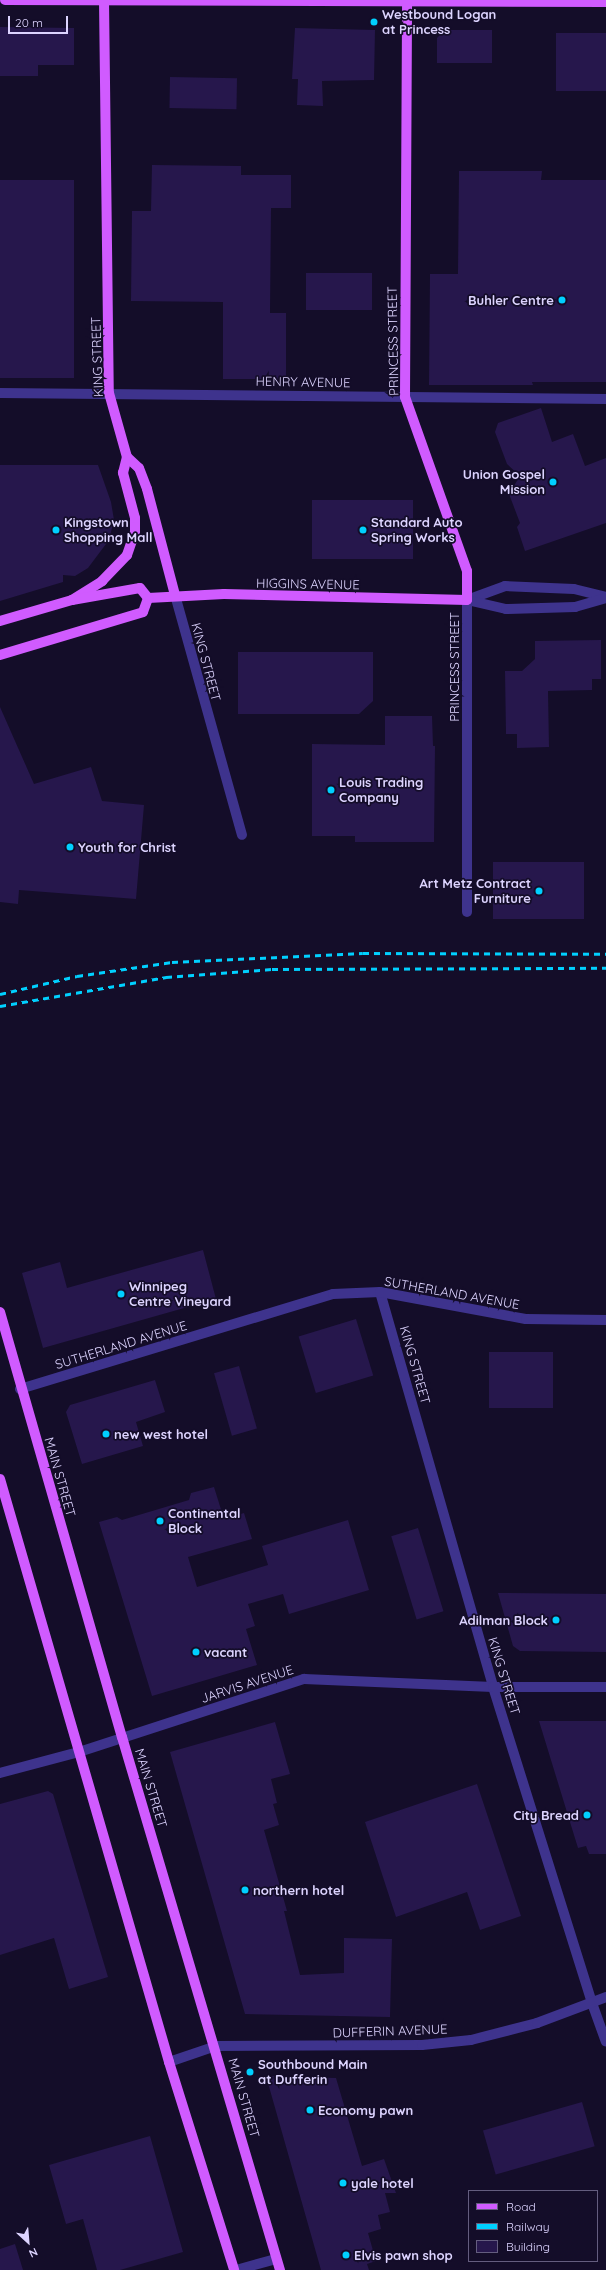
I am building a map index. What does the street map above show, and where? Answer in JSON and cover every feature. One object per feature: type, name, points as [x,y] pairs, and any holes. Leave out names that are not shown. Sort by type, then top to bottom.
[{"type":"main road","points":[[5,0],[407,0],[606,2]]},
{"type":"main road","name":"KING STREET","points":[[104,0],[109,393],[127,457],[139,468],[147,489],[175,595]]},
{"type":"main road","name":"PRINCESS STREET","points":[[407,0],[405,396],[467,571],[468,600]]},
{"type":"main road","points":[[72,600],[102,582],[127,555],[135,525],[123,473],[127,457]]},
{"type":"main road","points":[[0,621],[72,600],[140,588],[148,598],[143,612],[0,654]]},
{"type":"main road","name":"HIGGINS AVENUE","points":[[148,598],[175,595],[468,600]]},
{"type":"main road","name":"MAIN STREET","points":[[0,1312],[20,1389],[122,1737],[216,2046],[280,2270]]},
{"type":"main road","points":[[0,1479],[169,2062],[235,2270]]},
{"type":"street","name":"HENRY AVENUE","points":[[0,393],[606,399]]},
{"type":"street","name":"HIGGINS AVENUE","points":[[468,600],[505,586],[574,588],[606,598]]},
{"type":"street","name":"KING STREET","points":[[175,595],[242,835]]},
{"type":"street","name":"HIGGINS AVENUE","points":[[468,600],[506,609],[576,607],[606,598]]},
{"type":"street","name":"PRINCESS STREET","points":[[467,912],[468,600]]},
{"type":"street","name":"KING STREET","points":[[380,1292],[493,1687],[592,2003],[606,2042]]},
{"type":"street","name":"SUTHERLAND AVENUE","points":[[20,1389],[333,1294],[380,1292],[526,1319],[606,1320]]},
{"type":"street","name":"JARVIS AVENUE","points":[[0,1773],[79,1752],[304,1679],[493,1687],[606,1687]]},
{"type":"street","name":"DUFFERIN AVENUE","points":[[169,2062],[216,2046],[422,2046],[471,2040],[537,2023],[606,1997]]},
{"type":"street","points":[[235,2270],[276,2259]]},
{"type":"building","points":[[0,27],[74,28],[74,65],[38,65],[38,76],[0,76]]},
{"type":"building","points":[[295,28],[375,30],[374,80],[322,81],[323,106],[297,105],[298,79],[292,79]]},
{"type":"building","points":[[445,30],[492,30],[492,63],[437,63],[437,38]]},
{"type":"building","points":[[556,33],[606,33],[606,91],[556,91]]},
{"type":"building","points":[[170,77],[237,78],[236,109],[169,108]]},
{"type":"building","points":[[152,165],[241,166],[241,175],[291,175],[291,208],[271,208],[270,313],[286,313],[286,379],[223,379],[223,302],[131,301],[132,211],[151,211]]},
{"type":"building","name":"Buhler Centre","points":[[459,171],[542,171],[541,180],[606,180],[606,382],[532,382],[533,385],[429,385],[430,274],[458,274]]},
{"type":"building","points":[[0,180],[74,180],[74,378],[0,378]]},
{"type":"building","points":[[306,273],[372,273],[372,310],[306,310]]},
{"type":"building","name":"Union Gospel Mission","points":[[541,408],[552,442],[573,434],[585,466],[606,458],[606,523],[525,551],[517,527],[520,523],[509,494],[520,476],[507,464],[495,432],[498,423]]},
{"type":"building","name":"Kingstown Shopping Mall","points":[[0,465],[98,465],[111,502],[114,520],[109,540],[88,568],[75,576],[63,575],[63,582],[0,601]]},
{"type":"building","name":"Standard Auto Spring Works","points":[[312,500],[413,500],[413,559],[312,559]]},
{"type":"building","points":[[601,640],[601,679],[592,679],[592,690],[548,691],[549,747],[517,748],[517,734],[506,734],[505,671],[522,671],[535,659],[535,641]]},
{"type":"building","points":[[238,652],[373,652],[373,701],[359,714],[238,714]]},
{"type":"building","name":"Youth for Christ","points":[[0,707],[34,784],[91,767],[102,801],[144,805],[136,899],[19,890],[18,904],[0,902]]},
{"type":"building","points":[[385,716],[432,716],[433,746],[435,746],[434,842],[355,842],[355,836],[312,836],[312,744],[385,745]]},
{"type":"building","name":"Art Metz Contract Furniture","points":[[493,862],[584,862],[584,919],[493,919]]},
{"type":"building","name":"Winnipeg Centre Vineyard","points":[[203,1250],[216,1299],[43,1348],[22,1273],[60,1262],[67,1288]]},
{"type":"building","points":[[356,1319],[373,1375],[316,1393],[299,1337]]},
{"type":"building","points":[[489,1352],[553,1352],[553,1408],[489,1408]]},
{"type":"building","points":[[239,1366],[257,1428],[232,1436],[214,1373]]},
{"type":"building","name":"new west hotel","points":[[155,1380],[165,1412],[136,1422],[143,1446],[82,1464],[66,1412],[70,1405]]},
{"type":"building","points":[[214,1487],[224,1519],[244,1513],[252,1539],[188,1557],[197,1587],[268,1565],[262,1546],[348,1520],[369,1590],[289,1614],[283,1594],[248,1604],[255,1626],[246,1629],[257,1665],[152,1696],[99,1522],[117,1517],[122,1520],[189,1500],[191,1493]]},
{"type":"building","points":[[418,1528],[443,1611],[417,1619],[391,1536]]},
{"type":"building","name":"Adilman Block","points":[[498,1593],[606,1594],[606,1652],[520,1651],[513,1646]]},
{"type":"building","name":"City Bread","points":[[539,1721],[606,1721],[606,1854],[589,1854],[586,1846],[578,1848]]},
{"type":"building","points":[[275,1722],[290,1774],[271,1779],[277,1803],[273,1804],[279,1825],[264,1830],[287,1911],[284,1911],[300,1975],[344,1973],[344,1938],[392,1939],[390,2017],[245,2014],[170,1752]]},
{"type":"building","points":[[477,1784],[521,1916],[480,1930],[467,1892],[396,1917],[365,1822]]},
{"type":"building","points":[[48,1791],[53,1794],[108,1977],[69,1989],[54,1938],[0,1955],[0,1804]]},
{"type":"building","points":[[266,2076],[336,2078],[362,2166],[384,2159],[396,2193],[385,2193],[390,2212],[378,2215],[381,2229],[368,2233],[376,2261],[367,2264],[369,2270],[321,2270]]},
{"type":"building","points":[[582,2102],[595,2146],[496,2175],[483,2130]]},
{"type":"building","points":[[150,2136],[183,2252],[120,2270],[97,2270],[83,2219],[66,2224],[49,2165]]},
{"type":"building","points":[[15,2244],[23,2270],[0,2270],[0,2249]]},
{"type":"railway","points":[[0,994],[77,976],[172,962],[363,953],[606,954]]},
{"type":"railway","points":[[0,1006],[166,977],[272,969],[606,968]]},
{"type":"place","name":"Westbound Logan at Princess","points":[[374,22]]},
{"type":"place","name":"Buhler Centre","points":[[562,300]]},
{"type":"place","name":"Union Gospel Mission","points":[[553,482]]},
{"type":"place","name":"Kingstown Shopping Mall","points":[[56,530]]},
{"type":"place","name":"Standard Auto Spring Works","points":[[363,530]]},
{"type":"place","name":"Louis Trading Company","points":[[331,790]]},
{"type":"place","name":"Youth for Christ","points":[[70,847]]},
{"type":"place","name":"Art Metz Contract Furniture","points":[[539,891]]},
{"type":"place","name":"Winnipeg Centre Vineyard","points":[[121,1294]]},
{"type":"place","name":"new west hotel","points":[[106,1434]]},
{"type":"place","name":"Continental Block","points":[[160,1521]]},
{"type":"place","name":"Adilman Block","points":[[556,1620]]},
{"type":"place","name":"vacant","points":[[196,1652]]},
{"type":"place","name":"City Bread","points":[[587,1815]]},
{"type":"place","name":"northern hotel","points":[[245,1890]]},
{"type":"place","name":"Southbound Main at Dufferin","points":[[250,2072]]},
{"type":"place","name":"Economy pawn","points":[[310,2110]]},
{"type":"place","name":"yale hotel","points":[[343,2183]]},
{"type":"place","name":"Elvis pawn shop","points":[[346,2255]]}]
